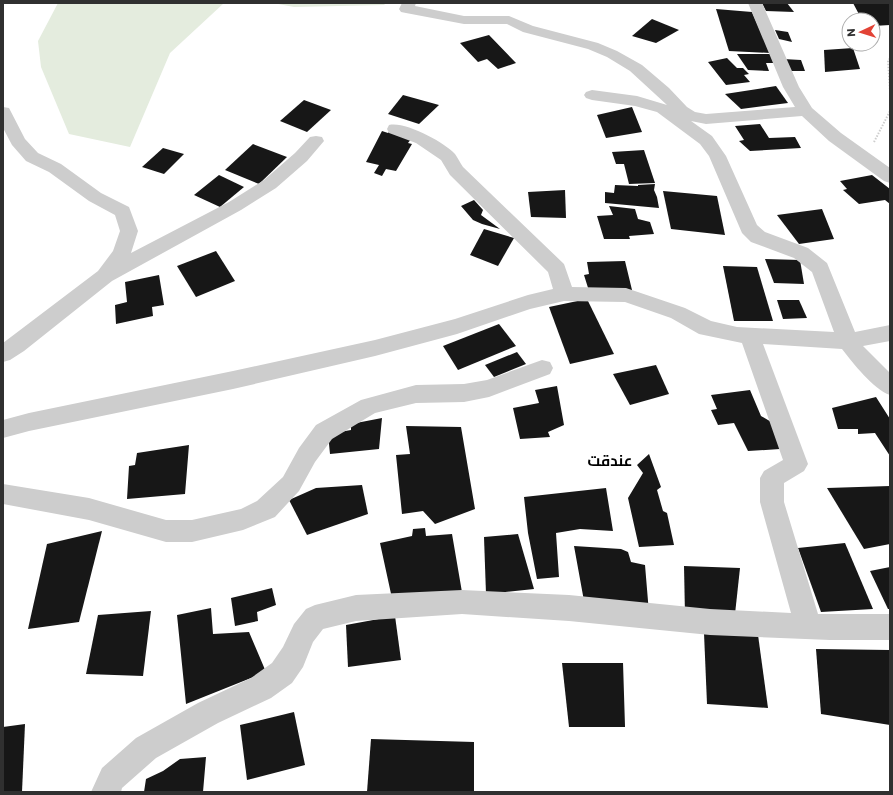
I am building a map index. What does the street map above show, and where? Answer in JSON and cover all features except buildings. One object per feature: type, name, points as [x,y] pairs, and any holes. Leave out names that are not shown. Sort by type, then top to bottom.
[{"type":"street","points":[[409,3],[406,9],[464,20],[509,20],[528,29],[568,39],[606,51],[636,68],[663,91],[681,110],[690,116],[706,119],[806,111]]},
{"type":"street","points":[[755,3],[791,87],[806,111],[835,137],[890,177]]},
{"type":"street","points":[[592,95],[637,100],[663,109],[706,140],[718,156],[748,228],[758,237],[801,253],[820,268],[848,341],[859,356],[890,386]]},
{"type":"street","points":[[3,112],[18,141],[32,157],[56,168],[95,197],[123,211],[129,231],[122,253],[105,276]]},
{"type":"street","points":[[395,129],[422,139],[448,156],[456,171],[557,269],[564,294]]},
{"type":"street","points":[[3,354],[17,345],[105,276],[235,206],[270,184],[301,157],[316,141]]},
{"type":"street","points":[[3,429],[36,420],[233,380],[375,348],[457,326],[528,302],[564,294],[626,295],[678,313],[706,328],[736,335],[848,341],[890,333]]},
{"type":"street","points":[[750,336],[796,464],[772,478],[772,502],[808,626]]},
{"type":"street","points":[[3,494],[88,509],[166,531],[192,531],[243,518],[266,509],[291,484],[307,455],[324,432],[369,406],[416,394],[464,393],[489,388],[542,368]]},
{"type":"street","points":[[106,792],[112,778],[146,748],[208,713],[261,688],[282,673],[293,657],[303,633],[315,618],[356,608],[462,602],[569,608],[710,622],[808,626],[890,627]]},
{"type":"path","points":[[890,59],[888,60],[890,91]]},
{"type":"path","points":[[865,159],[890,111]]},
{"type":"shaded area","points":[[58,3],[224,3],[170,53],[130,147],[69,134],[41,67],[38,41]]},
{"type":"shaded area","points":[[273,3],[386,3],[384,5],[294,7]]},
{"type":"district","name":"عندقت","points":[[610,461]]}]
